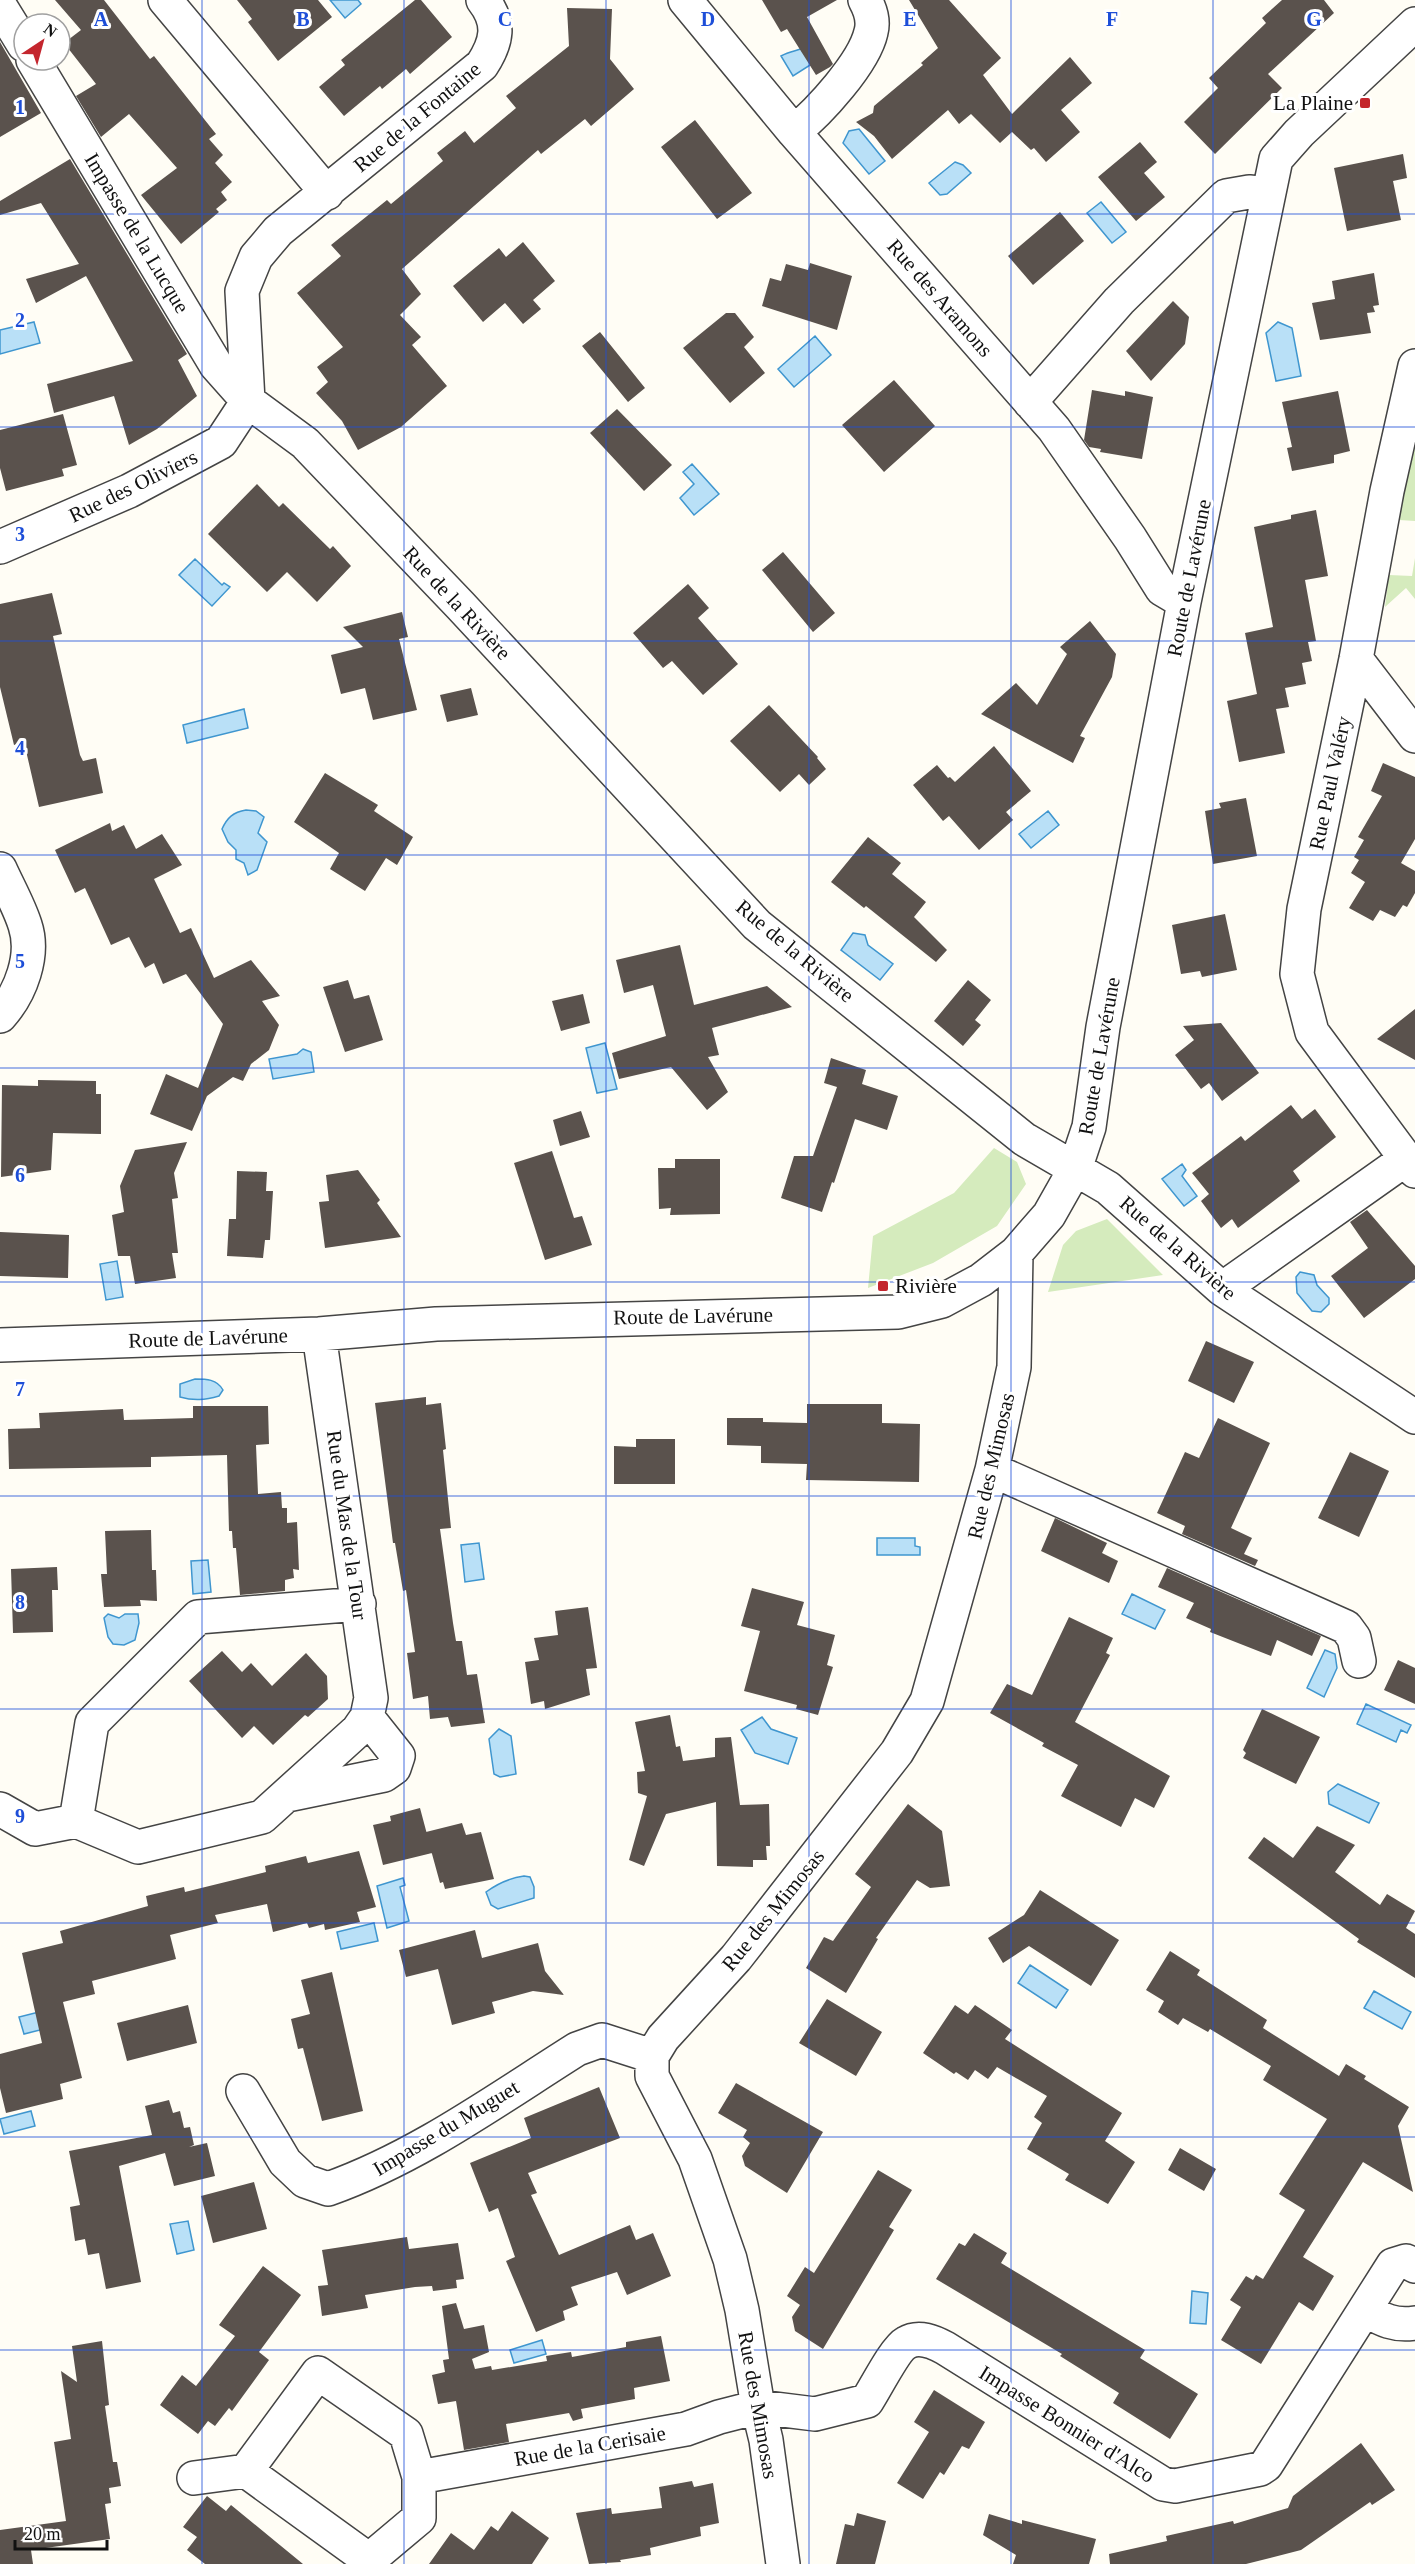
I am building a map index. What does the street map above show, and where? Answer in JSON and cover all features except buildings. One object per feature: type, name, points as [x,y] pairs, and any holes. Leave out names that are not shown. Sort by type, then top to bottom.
[{"type":"street","points":[[165,0],[327,193]]},
{"type":"street","name":"Rue de la Fontaine","points":[[248,401],[242,291],[256,257],[278,231],[482,65],[493,48],[496,29],[490,9],[483,0]]},
{"type":"street","name":"Rue des Aramons","points":[[685,0],[794,132],[1054,429],[1130,538],[1162,589],[1184,602]]},
{"type":"street","points":[[794,132],[831,97],[866,48],[872,30],[870,9],[865,0]]},
{"type":"street","points":[[1406,0],[1415,12]]},
{"type":"street","points":[[0,6],[12,26]]},
{"type":"street","name":"Route de Lavérune","points":[[0,1345],[319,1334],[447,1323],[898,1312],[942,1301],[981,1280],[1016,1253],[1048,1215],[1075,1169],[1089,1127],[1103,1027],[1184,602],[1276,159],[1299,132],[1415,24]]},
{"type":"street","name":"Impasse de la Lucque","points":[[40,72],[216,365],[248,401]]},
{"type":"street","points":[[1030,402],[1119,301],[1226,196],[1249,192],[1268,195]]},
{"type":"street","name":"Rue Paul Valéry","points":[[1410,1165],[1312,1032],[1297,974],[1304,909],[1356,659],[1387,491],[1415,366]]},
{"type":"street","name":"Rue des Oliviers","points":[[0,547],[129,491],[221,442],[248,401]]},
{"type":"street","name":"Rue de la Rivière","points":[[248,401],[305,443],[460,605],[757,924],[1024,1139],[1108,1188],[1222,1289],[1415,1417]]},
{"type":"street","points":[[1356,659],[1415,736]]},
{"type":"street","points":[[0,869],[25,925],[28,945],[25,971],[16,992],[0,1016]]},
{"type":"street","points":[[1222,1289],[1410,1165]]},
{"type":"street","name":"Rue des Mimosas","points":[[783,2564],[766,2440],[758,2407],[742,2310],[730,2259],[694,2159],[652,2076],[652,2056],[663,2038],[736,1958],[897,1752],[927,1701],[992,1470],[1014,1367],[1016,1253]]},
{"type":"street","name":"Rue du Mas de la Tour","points":[[319,1334],[371,1698],[367,1717]]},
{"type":"street","points":[[992,1470],[1346,1627],[1354,1638],[1359,1661]]},
{"type":"street","points":[[76,1821],[92,1722],[198,1617],[359,1604]]},
{"type":"street","points":[[0,1809],[34,1829],[76,1821],[138,1847],[262,1816],[358,1730],[367,1717],[398,1756],[394,1768],[384,1775],[285,1796]]},
{"type":"street","name":"Impasse du Muguet","points":[[243,2091],[285,2162],[305,2181],[328,2189],[366,2175],[432,2141],[577,2049],[602,2040],[652,2056]]},
{"type":"street","name":"Impasse Bonnier d'Alco","points":[[758,2407],[815,2414],[867,2401],[905,2343],[916,2340],[931,2341],[1163,2484],[1175,2486],[1260,2469],[1266,2465],[1393,2265],[1406,2261],[1415,2266]]},
{"type":"street","points":[[1365,2310],[1386,2322],[1400,2325],[1415,2322]]},
{"type":"street","points":[[194,2478],[246,2471],[369,2562],[419,2518],[419,2477],[406,2434],[318,2373],[246,2471]]},
{"type":"street","name":"Rue de la Cerisaie","points":[[419,2477],[687,2429],[719,2417],[758,2407]]},
{"type":"green space","points":[[1415,427],[1415,521],[1399,520]]},
{"type":"green space","points":[[1415,558],[1415,599],[1406,588],[1385,607],[1389,575],[1412,576]]},
{"type":"green space","points":[[994,1148],[1017,1162],[1026,1184],[997,1226],[933,1263],[868,1288],[873,1236],[954,1193]]},
{"type":"green space","points":[[1107,1219],[1163,1275],[1048,1292],[1063,1245],[1076,1231]]},
{"type":"water","points":[[330,0],[358,0],[361,4],[345,18]]},
{"type":"water","points":[[806,47],[818,60],[793,76],[781,56]]},
{"type":"water","points":[[859,129],[885,161],[869,174],[843,143],[849,131]]},
{"type":"water","points":[[955,162],[963,165],[971,173],[947,194],[940,195],[929,183]]},
{"type":"water","points":[[1101,202],[1126,232],[1112,243],[1087,213]]},
{"type":"water","points":[[34,322],[40,343],[0,354],[0,330]]},
{"type":"water","points":[[1278,322],[1292,328],[1301,376],[1276,381],[1266,333]]},
{"type":"water","points":[[815,336],[831,355],[794,387],[778,369]]},
{"type":"water","points":[[692,464],[719,494],[694,515],[680,498],[694,484],[683,472]]},
{"type":"water","points":[[195,559],[222,585],[224,583],[230,587],[212,606],[179,575]]},
{"type":"water","points":[[244,709],[248,728],[187,743],[183,725]]},
{"type":"water","points":[[246,810],[256,811],[264,817],[258,833],[267,842],[257,870],[248,875],[244,863],[236,859],[236,850],[228,842],[222,829],[231,816]]},
{"type":"water","points":[[1048,811],[1059,825],[1031,848],[1019,834]]},
{"type":"water","points":[[853,933],[865,935],[868,945],[893,964],[880,980],[841,950]]},
{"type":"water","points":[[605,1043],[617,1089],[597,1093],[586,1048]]},
{"type":"water","points":[[303,1049],[311,1052],[314,1072],[273,1079],[269,1059],[297,1054]]},
{"type":"water","points":[[1182,1164],[1186,1170],[1182,1176],[1197,1196],[1184,1206],[1162,1179]]},
{"type":"water","points":[[117,1261],[123,1297],[106,1300],[100,1264]]},
{"type":"water","points":[[1300,1272],[1314,1275],[1317,1285],[1329,1298],[1329,1304],[1321,1312],[1312,1311],[1297,1293],[1296,1277]]},
{"type":"water","points":[[195,1379],[214,1382],[223,1390],[219,1396],[209,1398],[180,1397],[180,1384]]},
{"type":"water","points":[[877,1538],[915,1538],[915,1546],[920,1547],[920,1555],[877,1555]]},
{"type":"water","points":[[479,1543],[484,1579],[465,1582],[461,1545]]},
{"type":"water","points":[[208,1560],[211,1592],[193,1594],[191,1561]]},
{"type":"water","points":[[1132,1594],[1165,1610],[1155,1629],[1122,1614]]},
{"type":"water","points":[[108,1614],[119,1618],[125,1614],[138,1614],[139,1623],[135,1640],[124,1645],[113,1644],[108,1637],[104,1618]]},
{"type":"water","points":[[1325,1650],[1335,1654],[1337,1668],[1324,1697],[1307,1688]]},
{"type":"water","points":[[1366,1704],[1411,1725],[1407,1733],[1401,1730],[1396,1742],[1357,1724]]},
{"type":"water","points":[[762,1717],[771,1729],[797,1738],[788,1764],[755,1753],[741,1730]]},
{"type":"water","points":[[499,1729],[511,1736],[516,1774],[500,1777],[494,1774],[489,1739]]},
{"type":"water","points":[[1338,1784],[1379,1803],[1369,1823],[1329,1804],[1328,1792]]},
{"type":"water","points":[[524,1876],[530,1877],[534,1887],[534,1898],[498,1909],[491,1905],[486,1892],[504,1882]]},
{"type":"water","points":[[403,1878],[405,1885],[400,1887],[409,1921],[387,1928],[377,1886]]},
{"type":"water","points":[[374,1923],[378,1941],[341,1949],[337,1932]]},
{"type":"water","points":[[1030,1965],[1068,1990],[1056,2008],[1018,1983]]},
{"type":"water","points":[[1374,1991],[1411,2012],[1402,2029],[1364,2008]]},
{"type":"water","points":[[55,2008],[60,2025],[24,2034],[19,2017]]},
{"type":"water","points":[[31,2111],[35,2126],[4,2134],[0,2119]]},
{"type":"water","points":[[188,2221],[194,2250],[177,2254],[170,2224]]},
{"type":"water","points":[[1192,2291],[1208,2293],[1206,2324],[1190,2323]]},
{"type":"water","points":[[542,2340],[546,2354],[514,2363],[510,2350]]},
{"type":"place","name":"La Plaine","points":[[1365,103]]},
{"type":"place","name":"Rivière","points":[[883,1286]]}]
